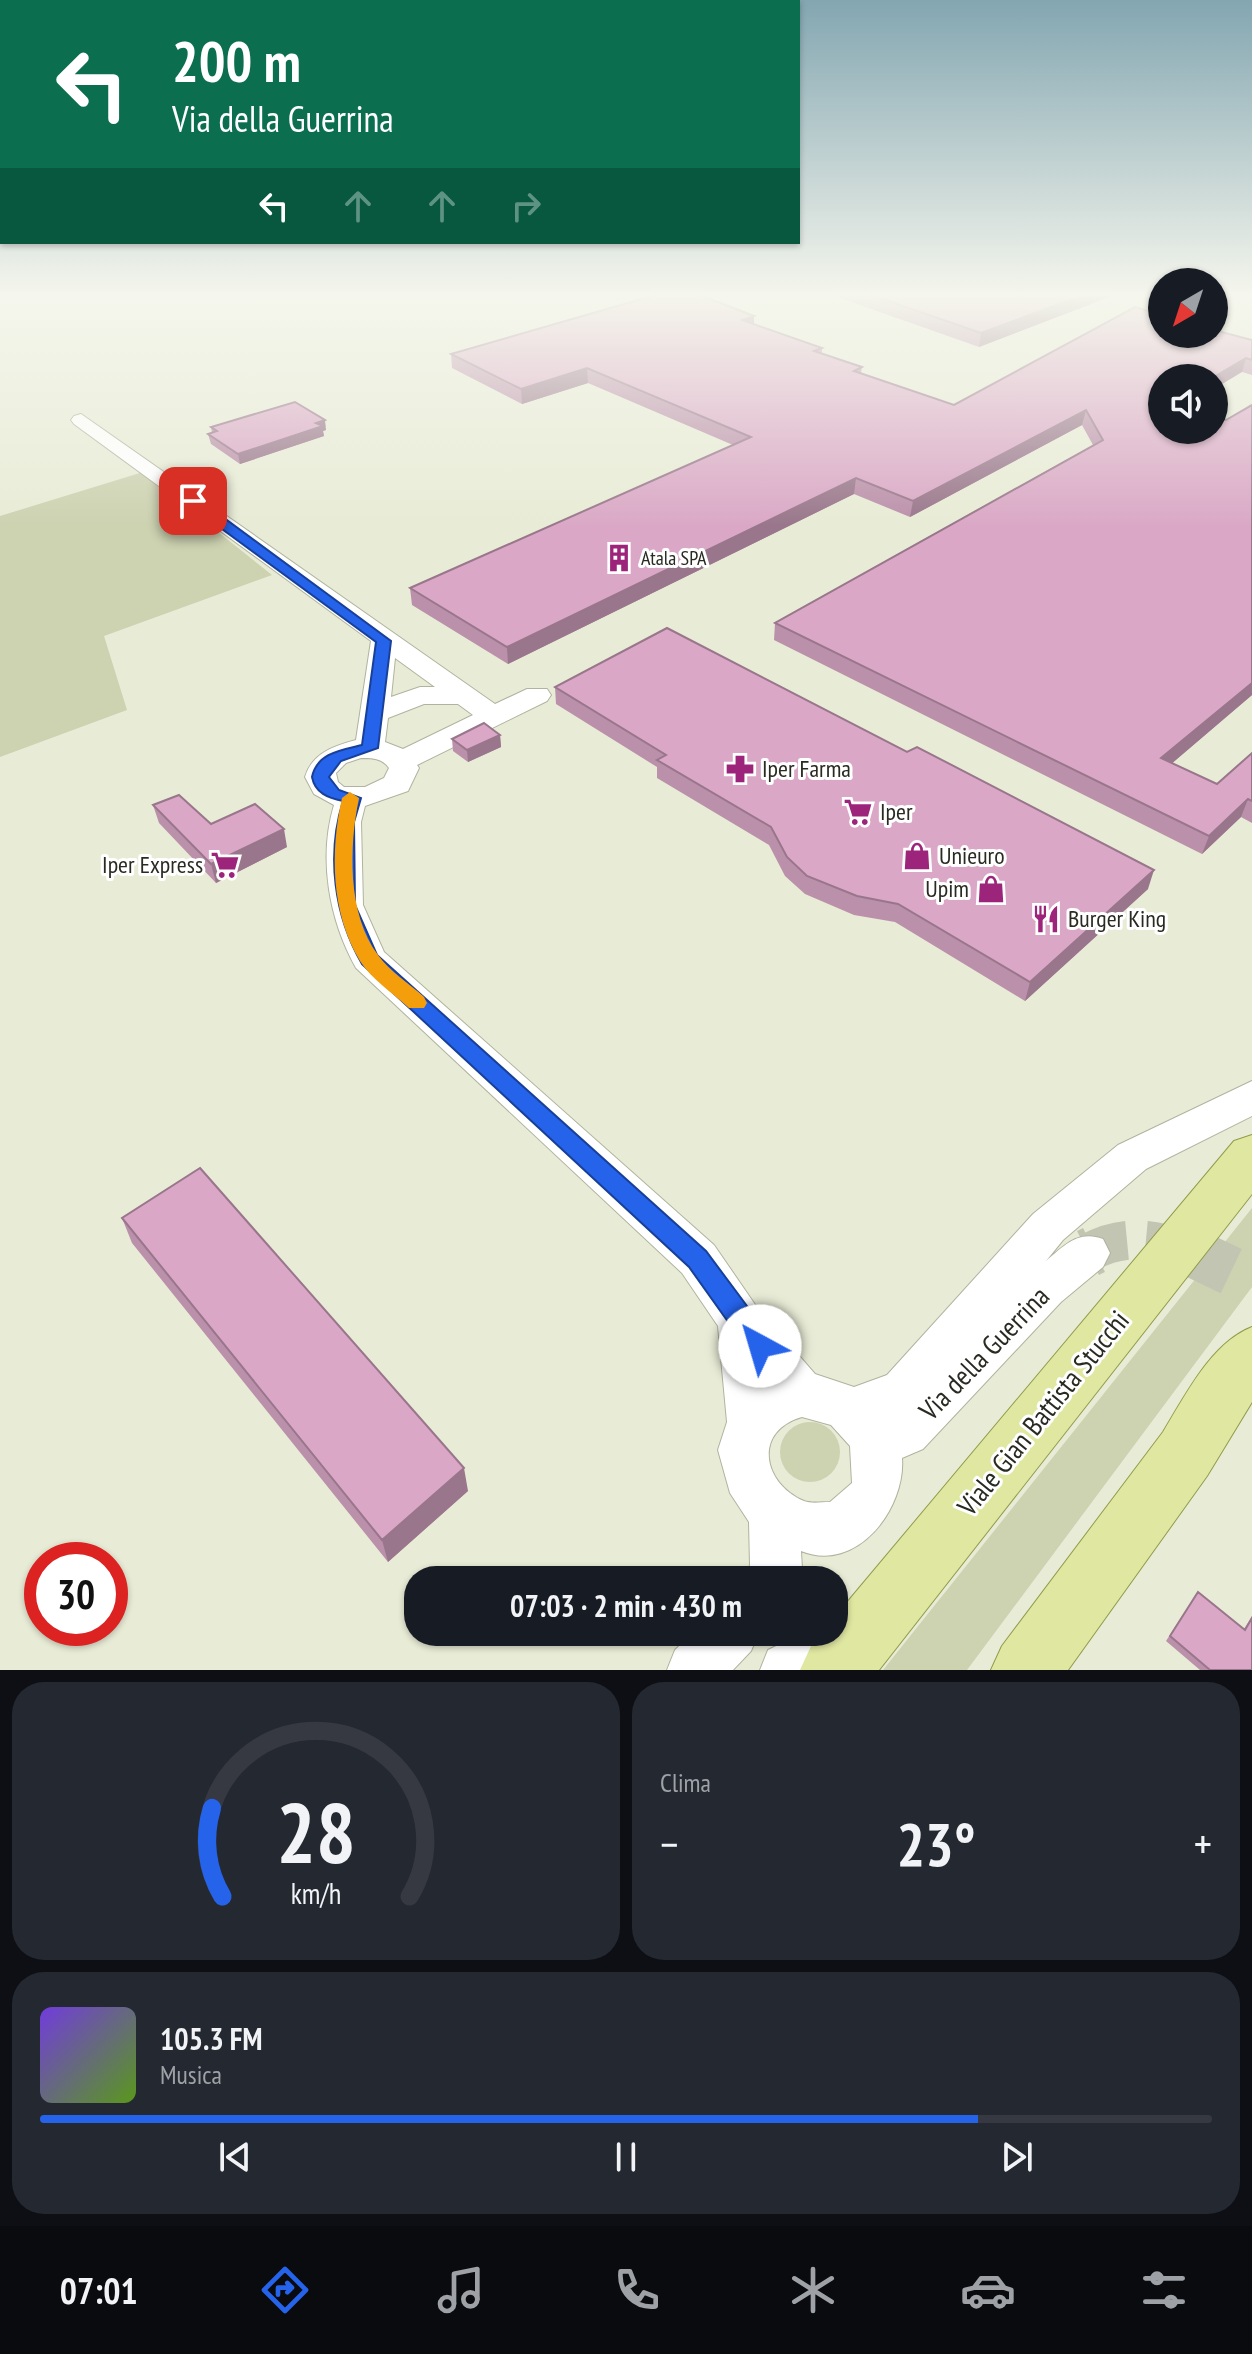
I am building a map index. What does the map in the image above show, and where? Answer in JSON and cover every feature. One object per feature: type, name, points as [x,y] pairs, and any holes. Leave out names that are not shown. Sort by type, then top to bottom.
[{"type":"main road","name":"Viale Gian Battista Stucchi","points":[[852,1649],[1252,1156]]},
{"type":"main road","points":[[1026,1670],[1185,1454],[1229,1404],[1252,1354]]},
{"type":"street","points":[[81,420],[384,641],[493,716]]},
{"type":"street","points":[[370,748],[384,641]]},
{"type":"street","points":[[375,713],[420,695],[464,696]]},
{"type":"street","points":[[401,761],[537,695]]},
{"type":"street","points":[[370,748],[394,755],[401,761],[402,776],[397,784],[376,795],[352,798],[326,789],[320,777],[322,770],[345,752],[370,748]]},
{"type":"street","points":[[352,798],[345,822],[346,905],[369,959],[698,1259],[740,1321],[802,1394]]},
{"type":"street","points":[[863,1428],[903,1393],[1048,1227],[1132,1157],[1252,1097]]},
{"type":"street","name":"Via della Guerrina","points":[[863,1428],[906,1432],[979,1361],[1045,1288],[1088,1253]]},
{"type":"street","points":[[740,1321],[751,1423]]},
{"type":"street","points":[[802,1394],[827,1398],[863,1428],[880,1468],[875,1491],[863,1510],[844,1523],[821,1529],[797,1525],[774,1514],[757,1496],[747,1478],[744,1440],[751,1423],[772,1402],[802,1394]]},
{"type":"street","points":[[774,1514],[776,1566]]},
{"type":"street","points":[[695,1670],[718,1646]]},
{"type":"street","points":[[788,1670],[852,1649]]},
{"type":"green space","points":[[143,472],[272,575],[104,636],[127,710],[0,757],[0,516]]},
{"type":"green space","points":[[1252,1208],[1252,1287],[967,1670],[883,1670]]},
{"type":"green space","points":[[810,1422],[831,1431],[840,1452],[831,1473],[810,1482],[789,1473],[780,1452],[789,1431]]},
{"type":"building","points":[[483,370],[581,370],[521,389]]},
{"type":"building","points":[[592,370],[856,370],[954,405],[1019,370],[1148,370],[1148,444],[1228,444],[1228,419],[1252,405],[1252,683],[1161,758],[1217,784],[1252,753],[1252,801],[1248,799],[1209,836],[775,623],[1103,440],[1086,410],[913,501],[856,478],[507,647],[410,588],[751,437]]},
{"type":"building","points":[[295,402],[325,420],[316,423],[323,426],[238,454],[208,434],[217,431],[211,427]]},
{"type":"building","name":"Iper","points":[[667,628],[907,752],[917,747],[1154,870],[1030,982],[898,904],[857,896],[807,876],[787,857],[771,827],[657,760],[666,755],[555,687]]},
{"type":"building","points":[[484,723],[500,735],[467,750],[452,739]]},
{"type":"building","points":[[179,795],[211,824],[255,804],[284,829],[211,864],[153,805]]},
{"type":"building","points":[[200,1168],[464,1468],[382,1540],[122,1218]]},
{"type":"building","points":[[1198,1592],[1245,1630],[1252,1618],[1252,1670],[1210,1670],[1170,1636]]},
{"type":"tunnel","points":[[1090,1252],[1128,1240],[1153,1241],[1190,1251]]},
{"type":"tunnel","points":[[1090,1252],[1094,1250]]},
{"type":"tunnel","points":[[1190,1251],[1252,1281]]},
{"type":"slow traffic","points":[[350,798],[345,822],[346,905],[369,959],[417,1003]]},
{"type":"place","name":"Atala SPA","points":[[619,558]]},
{"type":"place","name":"Iper Farma","points":[[740,769]]},
{"type":"place","name":"Iper","points":[[858,812]]},
{"type":"place","name":"Unieuro","points":[[917,856]]},
{"type":"place","name":"Iper Express","points":[[225,865]]},
{"type":"place","name":"Upim","points":[[991,889]]},
{"type":"place","name":"Burger King","points":[[1046,919]]},
{"type":"route","points":[[193,501],[384,641],[370,748],[335,757],[327,763],[320,777],[322,784],[333,794],[352,798],[345,822],[346,905],[369,959],[698,1259],[760,1346]]}]
